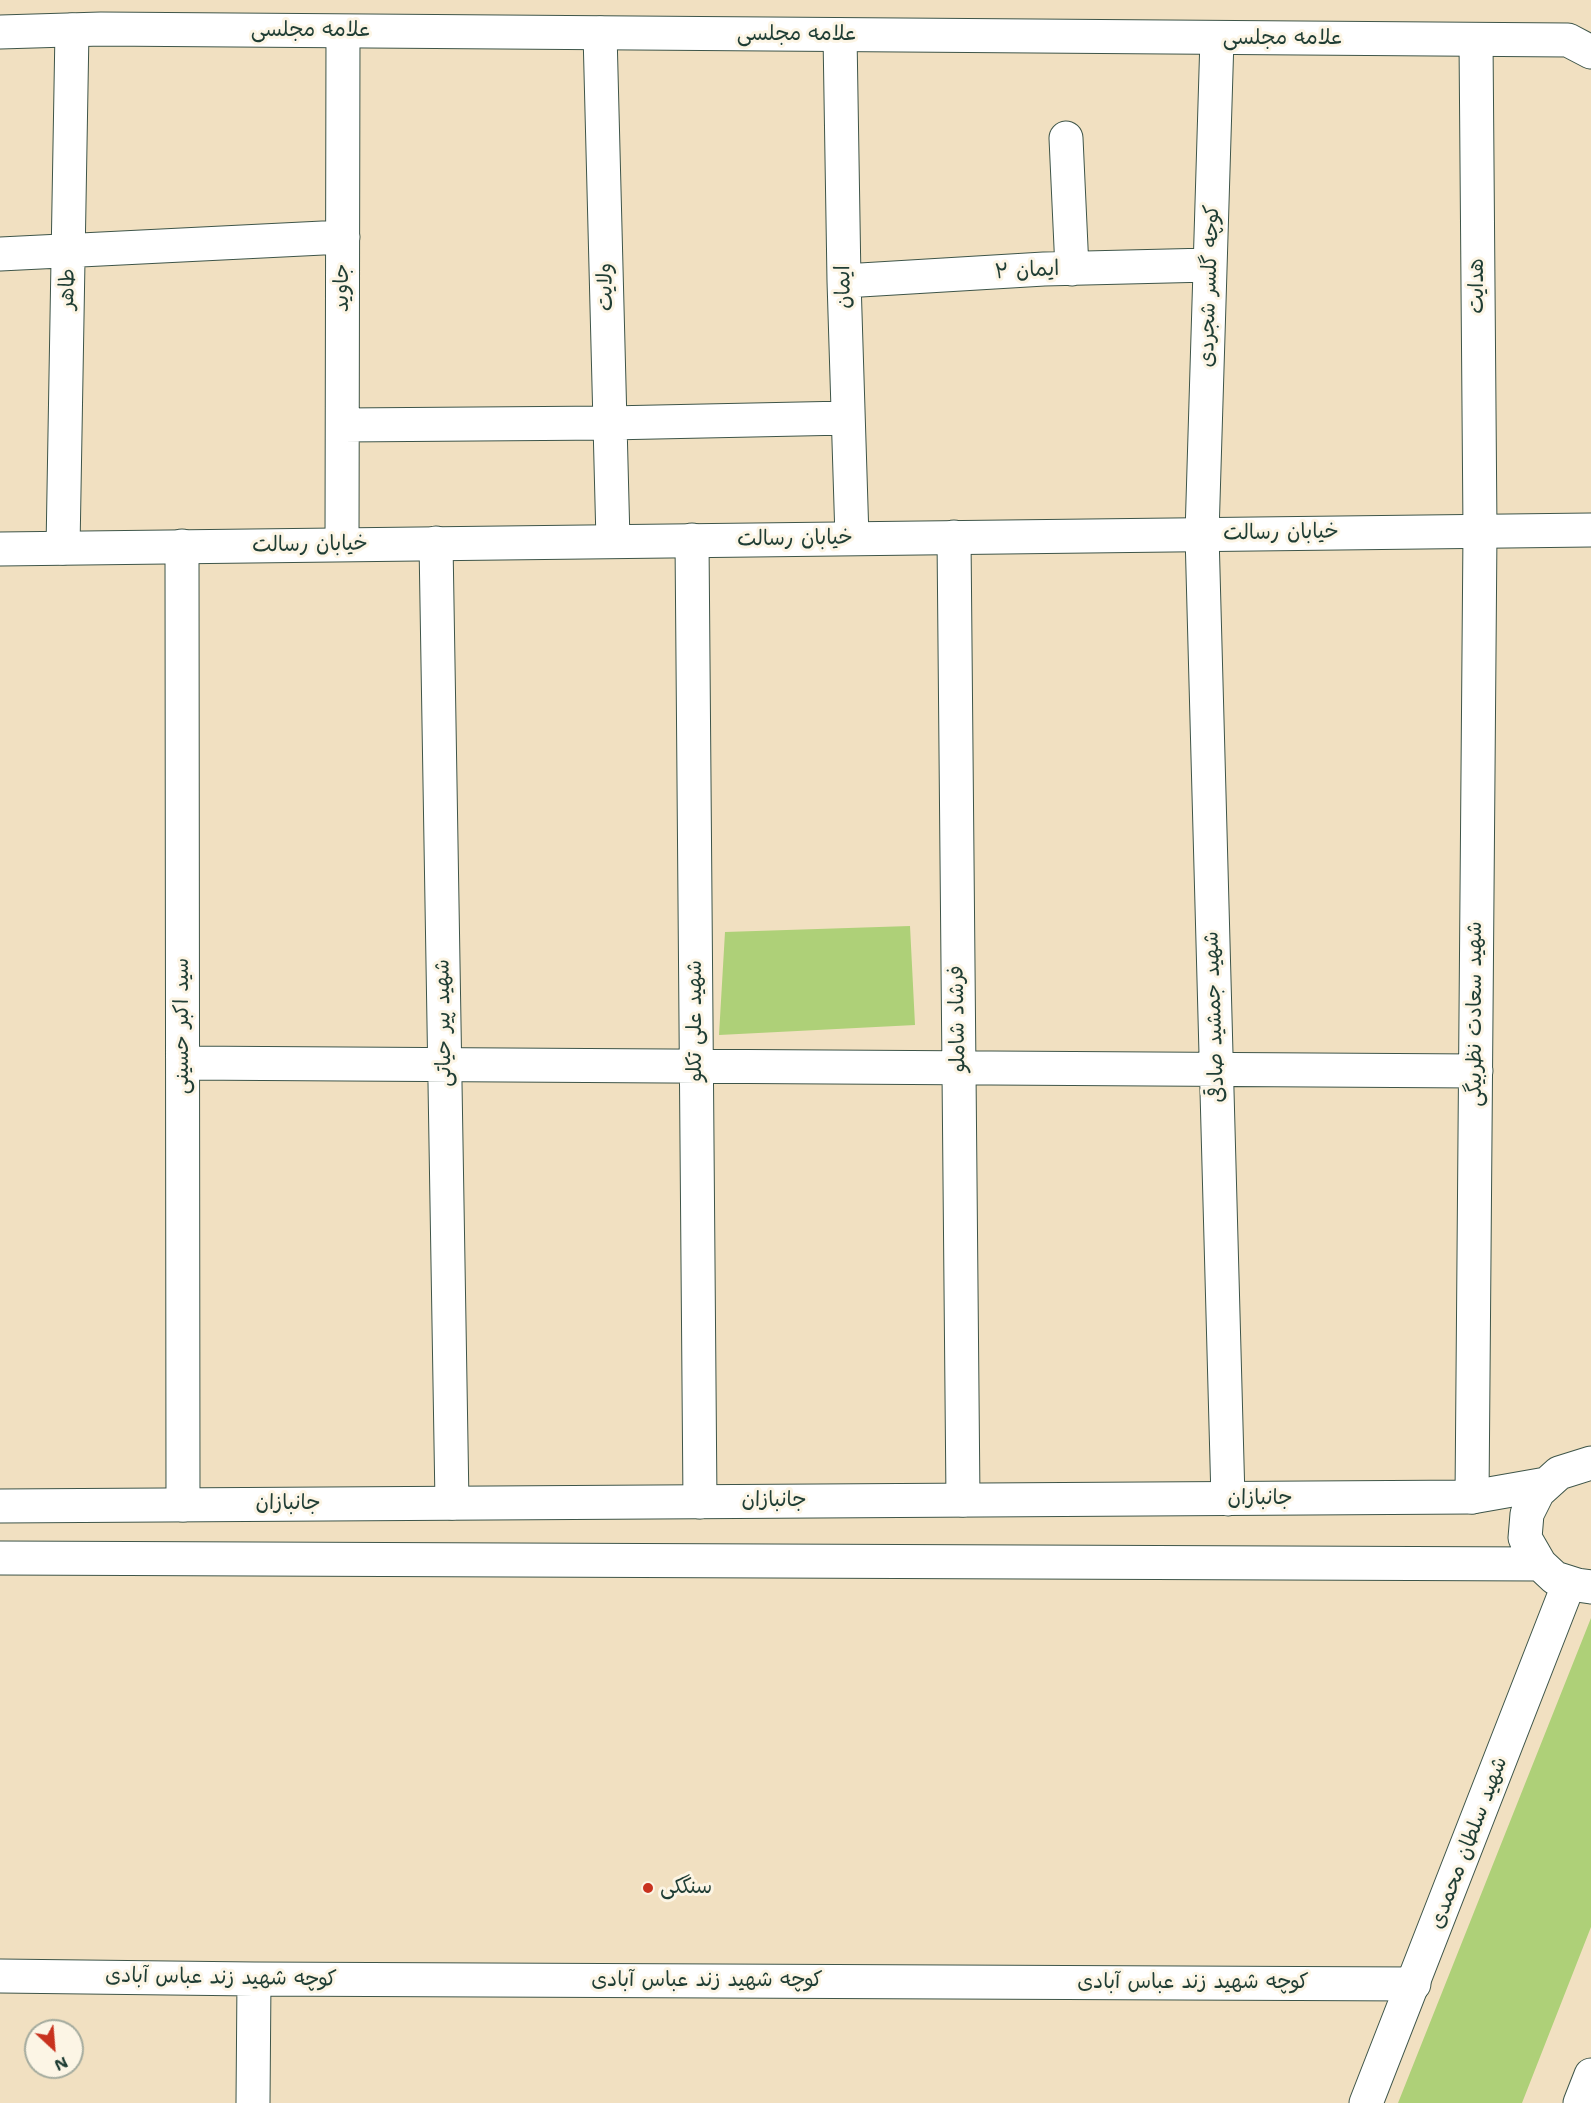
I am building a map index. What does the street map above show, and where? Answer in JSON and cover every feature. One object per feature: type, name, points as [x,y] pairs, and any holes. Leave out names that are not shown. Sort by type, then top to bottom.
[{"type":"street","name":"علامه مجلسی","points":[[0,32],[72,30],[1568,40],[1591,52]]},
{"type":"street","name":"طاهر","points":[[63,548],[72,30]]},
{"type":"street","name":"جاوید","points":[[342,544],[343,32]]},
{"type":"street","name":"ولایت","points":[[600,33],[613,542]]},
{"type":"street","name":"ایمان","points":[[840,35],[844,281],[852,538]]},
{"type":"street","name":"کوچه گلسر شجردی","points":[[1202,534],[1217,38]]},
{"type":"street","name":"هدایت","points":[[1476,40],[1480,531]]},
{"type":"street","points":[[1066,138],[1072,269]]},
{"type":"street","points":[[0,254],[343,237]]},
{"type":"street","name":"ایمان ۲","points":[[844,281],[1072,269],[1210,265]]},
{"type":"street","points":[[343,425],[848,418]]},
{"type":"street","name":"خیابان رسالت","points":[[0,549],[1591,530]]},
{"type":"street","name":"شهید سعادت نظربیگی","points":[[1472,1497],[1480,531]]},
{"type":"street","name":"شهید جمشید صادقی","points":[[1202,534],[1228,1499]]},
{"type":"street","name":"فرشاد شاملو","points":[[954,537],[963,1500]]},
{"type":"street","name":"شهید علی تکلو","points":[[692,540],[700,1502]]},
{"type":"street","name":"شهید پیر حیاتی","points":[[436,543],[452,1503]]},
{"type":"street","name":"سید اکبر حسینی","points":[[182,546],[183,1505]]},
{"type":"street","points":[[183,1063],[1476,1071]]},
{"type":"street","points":[[1580,1585],[1555,1578],[1540,1564],[1526,1538],[1527,1515],[1538,1492],[1559,1473],[1591,1463]]},
{"type":"street","name":"جانبازان","points":[[0,1506],[1472,1497],[1546,1484]]},
{"type":"street","points":[[0,1558],[1540,1564]]},
{"type":"street","name":"شهید سلطان محمدی","points":[[1366,2103],[1580,1585]]},
{"type":"street","name":"کوچه شهید زند عباس آبادی","points":[[0,1976],[1414,1984]]},
{"type":"street","points":[[253,2103],[254,1979]]},
{"type":"street","points":[[1580,2103],[1591,2075]]},
{"type":"green space","points":[[910,926],[915,1025],[719,1035],[725,932]]},
{"type":"green space","points":[[1591,1618],[1591,1927],[1522,2103],[1398,2103]]},
{"type":"place","name":"سنگکی","points":[[648,1888]]}]
